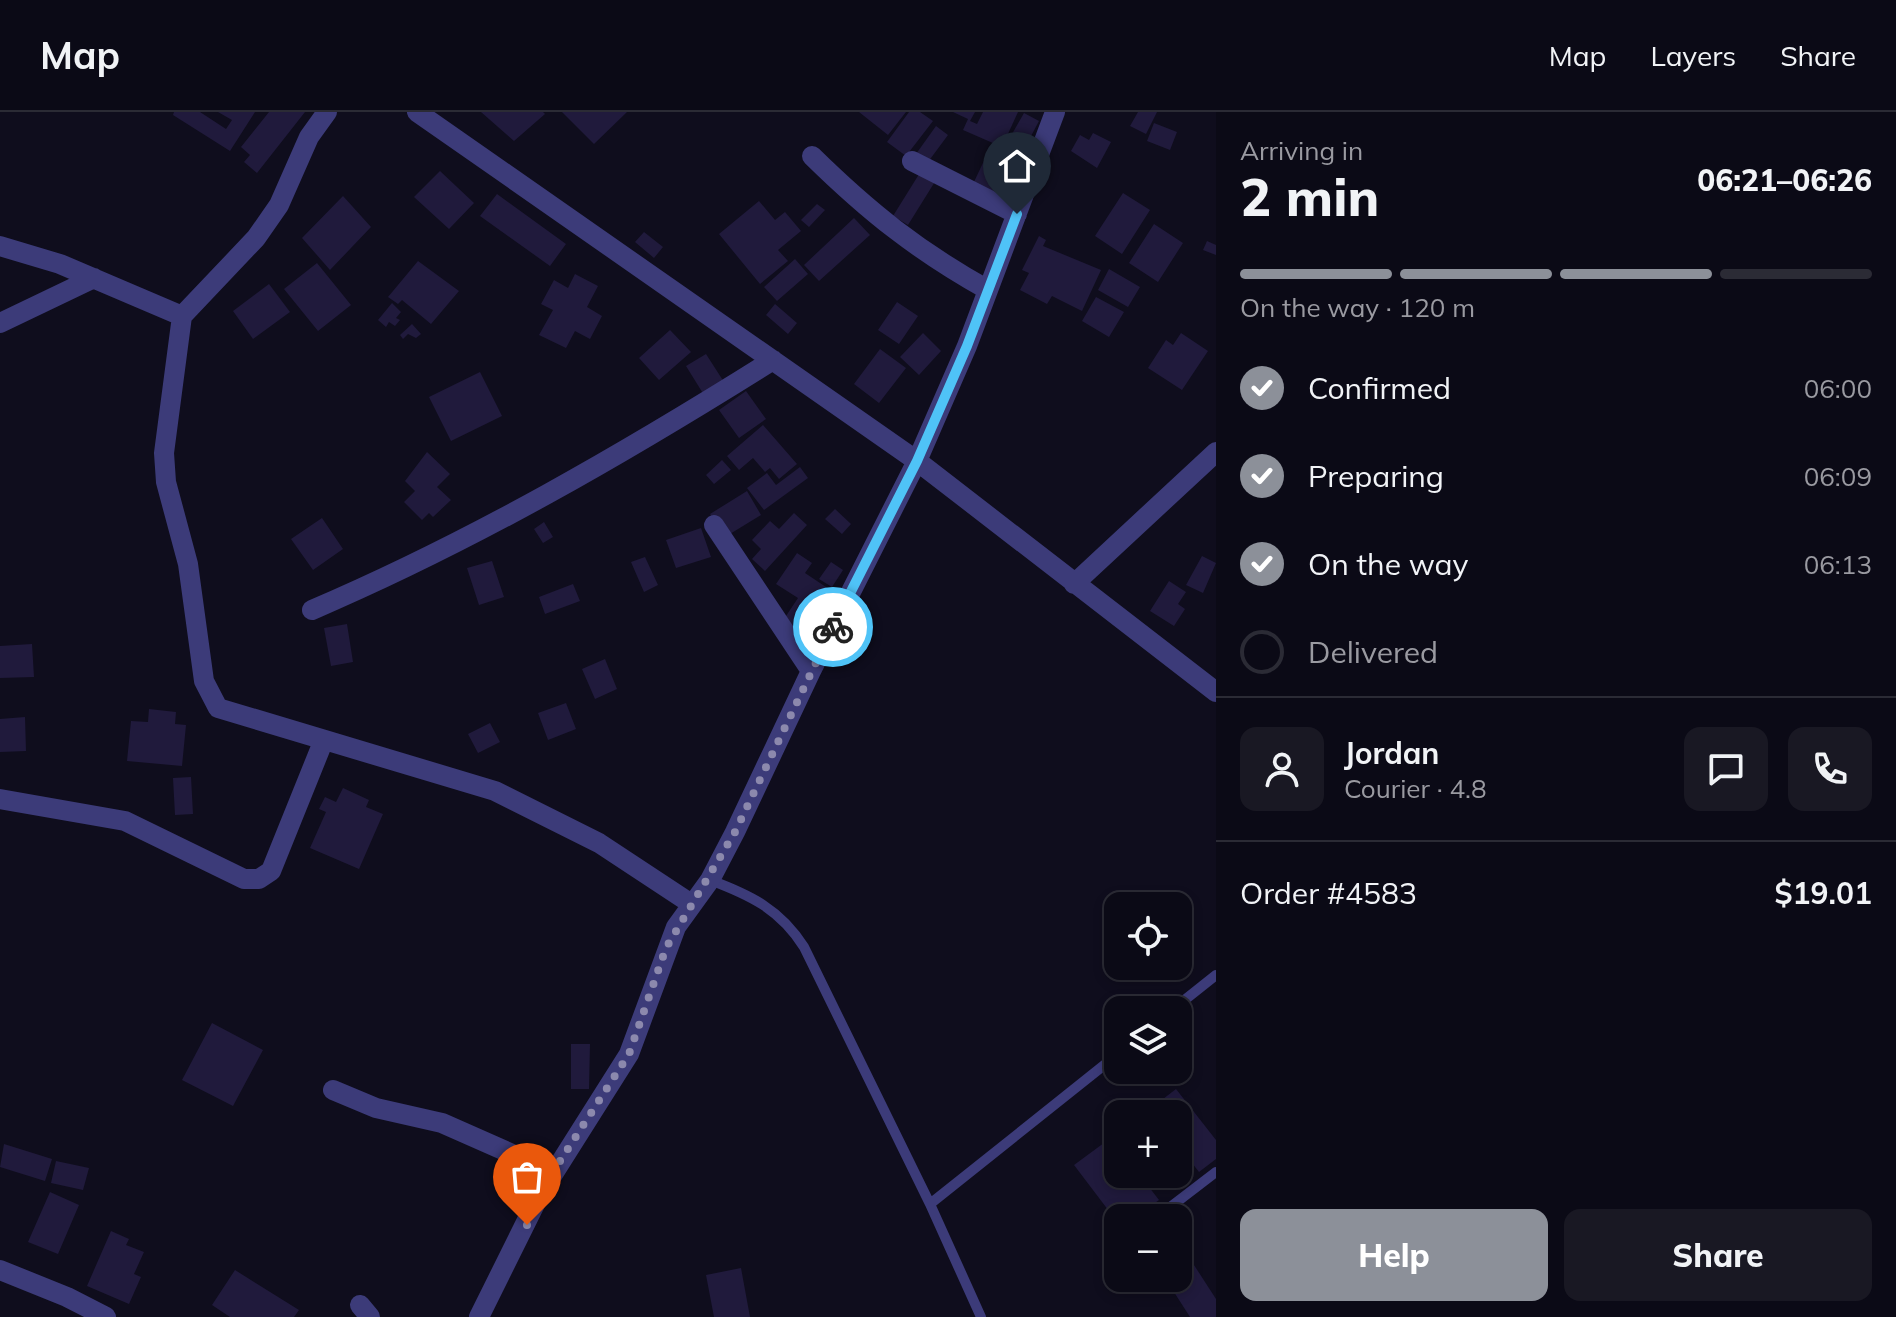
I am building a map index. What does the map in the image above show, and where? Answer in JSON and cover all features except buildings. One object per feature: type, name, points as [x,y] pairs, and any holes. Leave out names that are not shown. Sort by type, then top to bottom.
[{"type":"street","points":[[327,112],[309,137],[279,205],[256,238],[196,297],[182,316],[164,453],[166,482],[188,564],[204,681],[218,708],[323,742],[495,791],[599,843],[690,903]]},
{"type":"street","points":[[417,112],[917,461],[1216,692]]},
{"type":"street","points":[[479,1317],[553,1172],[629,1054],[666,948],[690,903],[710,880],[917,461],[988,290],[1055,112]]},
{"type":"street","points":[[812,156],[871,213],[946,267],[988,290]]},
{"type":"street","points":[[912,161],[1017,214]]},
{"type":"street","points":[[0,246],[94,278],[182,316]]},
{"type":"street","points":[[0,323],[94,278]]},
{"type":"street","points":[[312,610],[388,577],[596,468],[773,360]]},
{"type":"street","points":[[1074,584],[1216,452]]},
{"type":"street","points":[[714,525],[811,671]]},
{"type":"street","points":[[0,799],[125,821],[220,869],[244,879],[259,879],[271,871],[323,742]]},
{"type":"street","points":[[333,1090],[376,1108],[442,1123],[553,1172]]},
{"type":"street","points":[[0,1270],[67,1297],[106,1317]]},
{"type":"lane","points":[[710,880],[766,904],[794,931],[930,1204],[981,1317]]},
{"type":"lane","points":[[1190,996],[1216,975]]},
{"type":"lane","points":[[930,1204],[1104,1065]]},
{"type":"lane","points":[[1174,1204],[1216,1172]]},
{"type":"way so far","points":[[527,1225],[553,1172],[629,1054],[653,982],[676,927],[690,903],[710,880],[833,627]]},
{"type":"route","points":[[833,627],[917,461],[967,346],[1017,214]]}]
